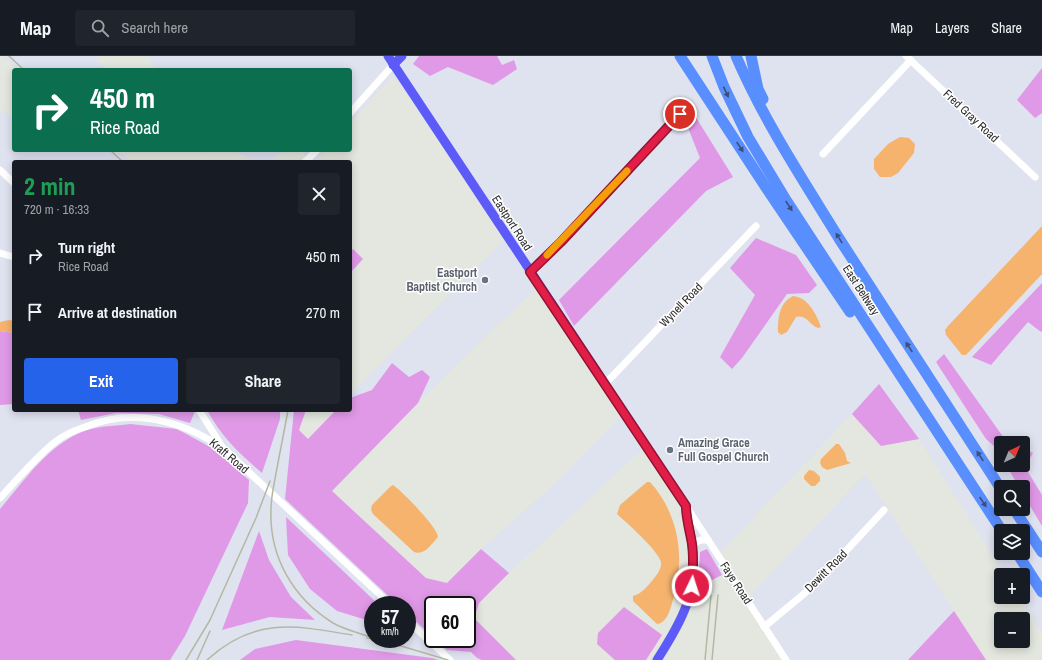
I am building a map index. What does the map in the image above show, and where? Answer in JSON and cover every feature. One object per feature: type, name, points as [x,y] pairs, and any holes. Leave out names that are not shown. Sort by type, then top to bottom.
[{"type":"highway","points":[[680,56],[769,192],[872,344],[968,479]]},
{"type":"highway","name":"East Beltway","points":[[712,56],[724,87],[748,137],[786,200],[997,524]]},
{"type":"highway","name":"East Beltway","points":[[736,56],[748,84],[791,161],[891,320],[995,480]]},
{"type":"highway","points":[[751,56],[758,89],[791,161]]},
{"type":"highway","points":[[1019,516],[1042,552]]},
{"type":"highway","points":[[1021,560],[1042,592]]},
{"type":"main road","name":"Eastport Road","points":[[388,56],[686,506],[686,515],[692,544],[692,586],[687,605],[677,628],[657,660]]},
{"type":"main road","points":[[393,65],[402,56]]},
{"type":"street","points":[[824,154],[909,58]]},
{"type":"street","name":"Fred Gray Road","points":[[909,58],[1035,177]]},
{"type":"street","points":[[352,111],[393,65]]},
{"type":"street","points":[[530,272],[561,242],[680,114]]},
{"type":"street","points":[[307,160],[315,152]]},
{"type":"street","points":[[0,170],[12,181]]},
{"type":"street","name":"Wynell Road","points":[[605,384],[756,226]]},
{"type":"street","points":[[0,253],[12,256]]},
{"type":"street","points":[[200,412],[223,448]]},
{"type":"street","name":"Kraft Road","points":[[0,498],[56,441],[68,434],[94,423],[111,419],[126,417],[161,420],[184,426],[223,448],[381,596]]},
{"type":"street","points":[[200,434],[206,423]]},
{"type":"street","name":"Faye Road","points":[[686,506],[786,660]]},
{"type":"street","name":"Dewitt Road","points":[[764,627],[805,593],[884,510]]},
{"type":"street","points":[[692,544],[697,541],[708,540]]},
{"type":"street","points":[[416,628],[450,660]]},
{"type":"shaded area","points":[[0,56],[3,56],[16,68],[12,68],[12,118],[3,110],[0,113]]},
{"type":"shaded area","points":[[96,56],[148,56],[155,68],[104,68]]},
{"type":"shaded area","points":[[419,56],[497,56],[502,65],[514,60],[517,69],[493,85],[448,67],[430,76],[413,64]]},
{"type":"shaded area","points":[[1042,68],[1042,113],[1035,118],[1017,100]]},
{"type":"shaded area","points":[[394,75],[505,239],[352,393],[352,271],[363,259],[353,249],[352,250],[352,160],[317,160],[324,152],[352,152],[352,121]]},
{"type":"shaded area","points":[[692,111],[733,177],[706,191],[574,326],[559,300],[700,158],[683,115]]},
{"type":"shaded area","points":[[900,137],[909,138],[915,144],[914,153],[898,173],[891,177],[880,177],[874,169],[874,159],[888,144]]},
{"type":"shaded area","points":[[121,152],[202,152],[205,154],[207,152],[238,152],[248,160],[130,160]]},
{"type":"shaded area","points":[[281,152],[302,152],[311,160],[273,160]]},
{"type":"shaded area","points":[[1042,226],[1042,274],[966,355],[962,355],[946,335],[945,330]]},
{"type":"shaded area","points":[[756,238],[796,255],[817,285],[809,293],[787,294],[742,358],[732,369],[720,357],[755,295],[730,268]]},
{"type":"shaded area","points":[[353,249],[363,259],[352,271]]},
{"type":"shaded area","points":[[1042,283],[1042,331],[1041,332],[1028,322],[991,365],[972,357]]},
{"type":"shaded area","points":[[537,287],[622,415],[558,481],[481,549],[447,583],[426,578],[332,491],[418,403]]},
{"type":"shaded area","points":[[793,296],[803,300],[811,307],[821,327],[815,327],[805,318],[800,316],[796,317],[787,332],[781,335],[778,332],[780,311],[788,299]]},
{"type":"shaded area","points":[[12,321],[12,333],[0,331],[0,322]]},
{"type":"shaded area","points":[[0,331],[12,333],[12,404],[0,405]]},
{"type":"shaded area","points":[[944,354],[1003,436],[994,436],[994,446],[986,439],[936,362]]},
{"type":"shaded area","points":[[392,363],[409,377],[422,370],[430,377],[418,403],[332,491],[426,578],[447,583],[481,549],[509,573],[479,603],[476,612],[476,596],[424,596],[424,629],[416,621],[416,596],[388,596],[285,499],[294,412],[305,412],[299,430],[308,439],[334,412],[352,412],[352,397],[372,390]]},
{"type":"shaded area","points":[[879,384],[919,439],[881,446],[852,414]]},
{"type":"shaded area","points":[[79,412],[195,412],[190,423],[159,414],[116,413],[81,420]]},
{"type":"shaded area","points":[[208,412],[280,412],[280,419],[262,473],[225,437]]},
{"type":"shaded area","points":[[305,412],[334,412],[307,439],[299,430]]},
{"type":"shaded area","points":[[852,414],[881,446],[919,439],[994,558],[994,560],[1001,568],[994,568],[994,604],[1023,604],[1028,612],[994,612],[994,648],[1030,648],[1030,615],[1042,634],[1042,660],[986,660],[865,474],[749,597],[720,553]]},
{"type":"shaded area","points":[[130,424],[177,429],[212,448],[249,480],[248,503],[185,636],[170,660],[0,660],[0,509],[28,475],[49,453],[73,436],[87,430]]},
{"type":"shaded area","points":[[836,444],[839,444],[845,453],[847,461],[851,463],[827,470],[822,467],[820,463],[821,459]]},
{"type":"shaded area","points":[[644,448],[677,501],[688,539],[689,573],[683,608],[653,660],[646,660],[662,634],[597,644],[615,660],[516,660],[476,620],[476,612],[479,603],[509,573]]},
{"type":"shaded area","points":[[1030,452],[1033,453],[1030,458]]},
{"type":"shaded area","points":[[809,470],[814,471],[820,477],[820,481],[815,486],[811,486],[804,479],[804,476]]},
{"type":"shaded area","points":[[1010,472],[1028,472],[1042,495],[1042,526],[1030,506],[1030,480],[1015,480]]},
{"type":"shaded area","points":[[647,482],[650,482],[668,509],[678,540],[679,571],[676,587],[667,616],[663,621],[657,624],[633,601],[633,596],[646,588],[657,575],[660,570],[661,562],[659,557],[648,544],[617,514],[620,505]]},
{"type":"shaded area","points":[[393,485],[419,510],[436,532],[438,537],[425,551],[418,553],[414,552],[373,514],[371,510],[372,505]]},
{"type":"shaded area","points":[[286,517],[369,596],[364,596],[364,619],[337,611],[310,589],[288,555]]},
{"type":"shaded area","points":[[259,531],[269,560],[291,597],[315,620],[270,617],[222,630]]},
{"type":"shaded area","points":[[707,549],[722,575],[698,587],[700,552]]},
{"type":"shaded area","points":[[726,573],[783,660],[660,660],[694,589]]},
{"type":"shaded area","points":[[624,607],[662,635],[646,660],[615,660],[597,644],[598,633]]},
{"type":"shaded area","points":[[954,611],[986,660],[908,660]]},
{"type":"shaded area","points":[[476,620],[516,660],[482,660],[477,658],[471,652],[447,650],[445,648],[476,648]]},
{"type":"shaded area","points":[[296,640],[439,660],[240,660],[255,649]]},
{"type":"railway","points":[[9,56],[22,68]]},
{"type":"railway","points":[[112,152],[121,160]]},
{"type":"railway","points":[[288,412],[271,505],[271,527],[279,560],[295,589],[319,613],[333,623],[364,635]]},
{"type":"railway","points":[[186,660],[210,620],[256,518],[270,481]]},
{"type":"railway","points":[[705,660],[711,595]]},
{"type":"railway","points":[[712,660],[718,595]]},
{"type":"railway","points":[[207,660],[224,646],[241,637],[258,631],[275,628],[293,627],[352,635]]},
{"type":"railway","points":[[197,660],[210,631]]},
{"type":"railway","points":[[408,648],[448,660]]},
{"type":"slow traffic","points":[[547,255],[627,171]]},
{"type":"place","name":"Eastport Baptist Church","points":[[485,280]]},
{"type":"place","name":"Amazing Grace Full Gospel Church","points":[[670,450]]},
{"type":"route","points":[[680,114],[561,242],[530,272],[686,506],[686,515],[692,544],[692,586]]}]
